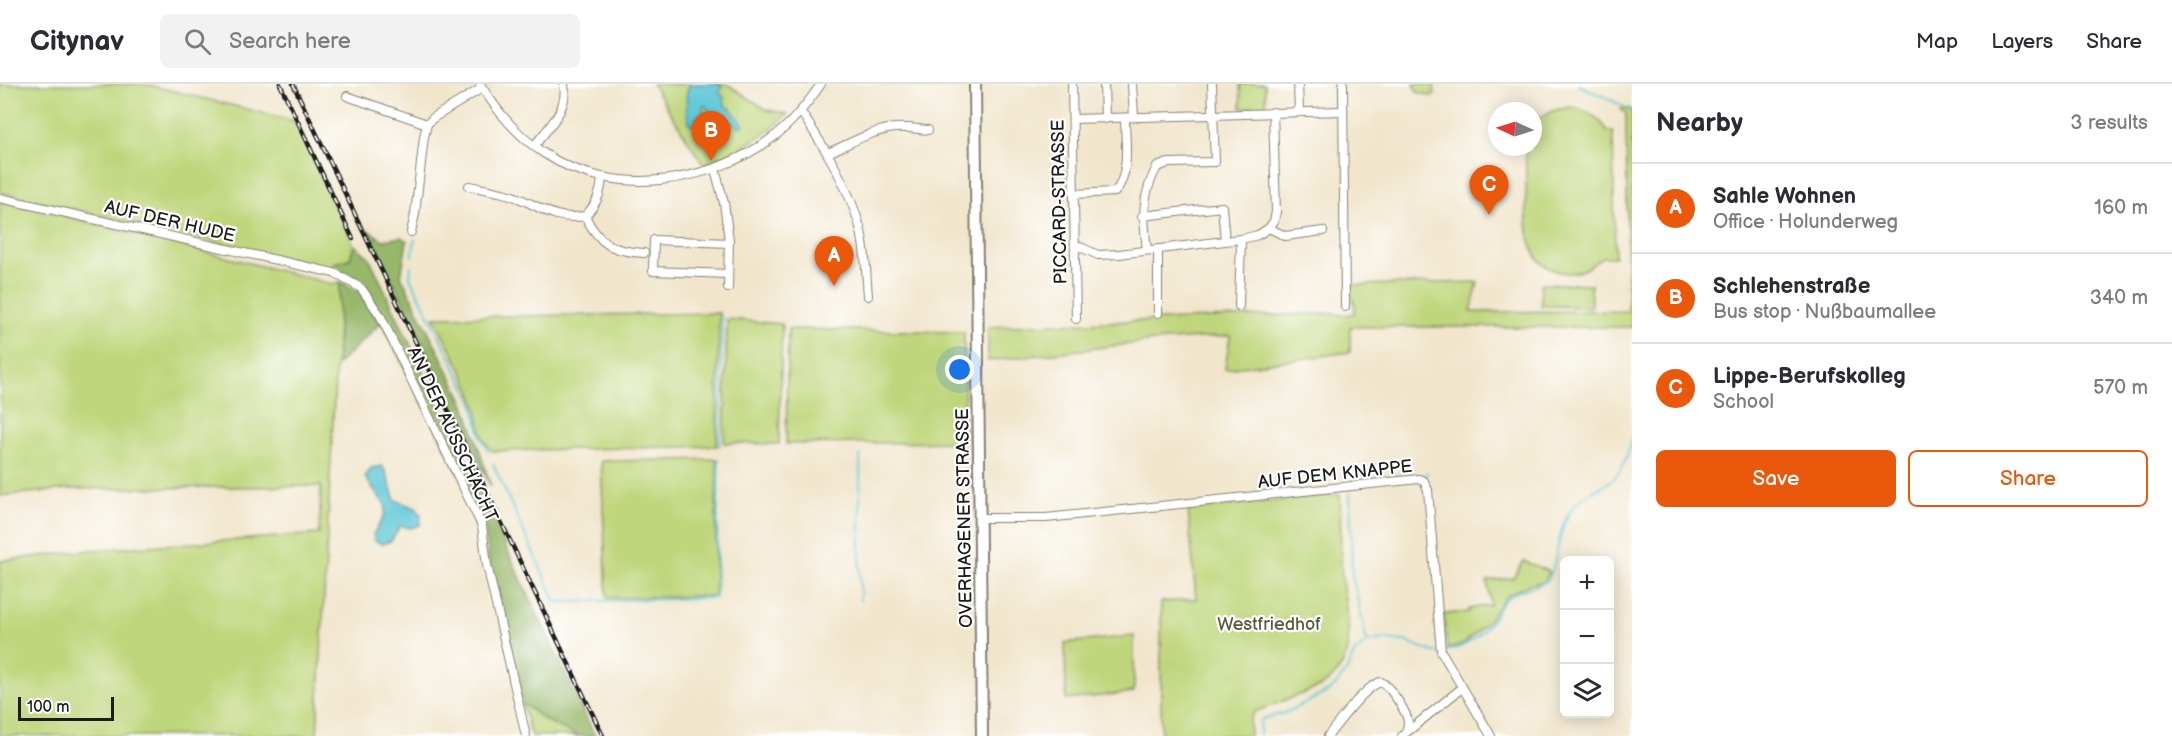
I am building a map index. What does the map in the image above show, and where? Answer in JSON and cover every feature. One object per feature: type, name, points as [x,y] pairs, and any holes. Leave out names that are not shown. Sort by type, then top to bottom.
[{"type":"main road","name":"OVERHAGENER STRASSE","points":[[975,84],[982,736]]},
{"type":"street","points":[[534,146],[561,111],[565,97],[564,84]]},
{"type":"street","points":[[411,232],[427,124],[481,86],[517,131],[552,158],[602,177],[667,180],[715,169],[744,155],[774,136],[801,112],[821,84]]},
{"type":"street","name":"PICCARD-STRASSE","points":[[1072,84],[1076,319]]},
{"type":"street","points":[[1104,84],[1105,118]]},
{"type":"street","points":[[1074,194],[1115,192],[1120,187],[1132,84]]},
{"type":"street","points":[[1147,250],[1142,216],[1150,179],[1157,167],[1168,163],[1215,162],[1212,84]]},
{"type":"street","points":[[1298,84],[1299,111]]},
{"type":"street","points":[[1343,84],[1345,307]]},
{"type":"street","points":[[347,96],[427,124]]},
{"type":"street","points":[[1073,119],[1343,111]]},
{"type":"street","points":[[801,112],[828,153],[842,181],[860,229],[868,296]]},
{"type":"street","points":[[1076,245],[1098,255],[1241,239],[1258,235],[1269,228],[1274,222],[1276,212],[1273,112]]},
{"type":"street","points":[[828,153],[883,130],[895,128],[928,130]]},
{"type":"street","points":[[715,169],[724,203],[729,243],[728,288]]},
{"type":"street","points":[[469,186],[512,196],[568,218],[585,216],[596,205],[602,177]]},
{"type":"street","name":"AUF DER HUDE","points":[[0,198],[334,273]]},
{"type":"street","points":[[1142,216],[1222,207],[1225,241]]},
{"type":"street","points":[[585,216],[593,232],[606,245],[622,251],[644,253]]},
{"type":"street","points":[[1269,228],[1285,236],[1323,231]]},
{"type":"street","points":[[1239,306],[1241,239]]},
{"type":"street","points":[[728,274],[653,271],[654,240],[729,243]]},
{"type":"street","points":[[1158,249],[1158,313]]},
{"type":"street","name":"AN DER AUSSCHACHT","points":[[334,273],[361,288],[380,315],[482,526],[487,565],[526,736]]},
{"type":"street","name":"AUF DEM KNAPPE","points":[[980,518],[1046,518],[1419,479],[1428,489],[1441,651],[1491,736]]},
{"type":"street","points":[[1328,736],[1373,685],[1381,682],[1388,685],[1405,714],[1408,723],[1404,734]]},
{"type":"street","points":[[1404,734],[1462,688]]},
{"type":"green space","points":[[0,84],[145,84],[295,121],[354,245],[350,259],[335,263],[330,269],[0,192]]},
{"type":"green space","points":[[652,84],[727,84],[767,110],[788,114],[748,144],[703,164]]},
{"type":"green space","points":[[1240,84],[1265,84],[1266,107],[1241,108]]},
{"type":"green space","points":[[1414,84],[1434,84],[1435,95],[1417,92]]},
{"type":"green space","points":[[1571,107],[1583,110],[1597,118],[1608,131],[1613,131],[1615,257],[1602,257],[1583,270],[1574,273],[1555,271],[1544,265],[1532,247],[1527,223],[1526,156],[1542,156],[1542,116],[1555,110]]},
{"type":"green space","points":[[1623,107],[1632,111],[1632,327],[1350,327],[1350,352],[1225,369],[1230,336],[1154,341],[988,361],[988,327],[1354,314],[1355,306],[1349,287],[1352,285],[1478,282],[1471,312],[1628,311],[1626,113],[1621,110]]},
{"type":"green space","points":[[0,201],[332,284],[340,282],[317,736],[0,736],[0,561],[92,550],[319,534],[321,486],[68,489],[0,496]]},
{"type":"green space","points":[[369,231],[383,240],[401,237],[407,241],[401,276],[465,405],[491,487]]},
{"type":"green space","points":[[354,245],[369,257],[595,736],[578,736],[545,720],[522,703],[489,565],[485,525],[362,285],[337,268],[335,263],[350,259]]},
{"type":"green space","points":[[340,282],[359,291],[380,324],[337,365]]},
{"type":"green space","points":[[1541,284],[1591,284],[1591,307],[1541,306]]},
{"type":"green space","points":[[719,313],[717,446],[493,451],[484,440],[470,389],[434,317]]},
{"type":"green space","points":[[727,319],[782,324],[779,444],[724,443]]},
{"type":"green space","points":[[788,329],[964,332],[965,442],[786,444]]},
{"type":"green space","points":[[717,459],[715,596],[607,598],[601,461]]},
{"type":"green space","name":"Westfriedhof","points":[[1340,494],[1342,579],[1348,637],[1343,664],[1335,675],[1322,686],[1254,712],[1250,719],[1250,736],[1161,736],[1161,602],[1196,599],[1188,510]]},
{"type":"green space","points":[[1524,561],[1550,572],[1544,582],[1530,584],[1506,596],[1487,622],[1464,644],[1447,649],[1444,614],[1469,612],[1469,609],[1491,605],[1487,581],[1513,578]]},
{"type":"green space","points":[[1134,636],[1134,692],[1066,700],[1065,643]]},
{"type":"green space","points":[[522,703],[545,720],[578,736],[531,736]]},
{"type":"water","points":[[690,84],[719,84],[722,88],[719,91],[724,98],[725,106],[730,108],[744,125],[740,127],[714,120],[705,105],[703,107],[705,121],[701,125],[691,125],[686,104]]},
{"type":"water","points":[[382,466],[395,500],[416,508],[421,515],[420,525],[411,528],[400,526],[391,541],[382,544],[375,541],[373,534],[384,517],[386,506],[365,477],[371,468]]},
{"type":"waterway","points":[[1579,85],[1623,106]]},
{"type":"waterway","points":[[1628,108],[1632,110]]},
{"type":"waterway","points":[[412,257],[415,239]]},
{"type":"waterway","points":[[411,266],[410,277],[473,403],[481,437],[489,452]]},
{"type":"waterway","points":[[720,446],[722,317]]},
{"type":"waterway","points":[[1445,651],[1466,644],[1478,635],[1507,598],[1549,579],[1562,528],[1569,513],[1584,497],[1617,475],[1625,460],[1632,437]]},
{"type":"waterway","points":[[860,455],[860,600]]},
{"type":"waterway","points":[[493,464],[556,602],[716,598],[719,459]]},
{"type":"waterway","points":[[1353,481],[1417,474]]},
{"type":"waterway","points":[[1350,491],[1352,574],[1367,642]]},
{"type":"waterway","points":[[1260,736],[1262,719],[1285,713],[1329,691],[1336,685],[1347,670],[1355,652],[1367,642],[1385,639],[1405,641],[1438,652]]},
{"type":"railway","points":[[280,84],[353,239]]},
{"type":"railway","points":[[293,84],[603,736]]},
{"type":"place","name":"Schlehenstraße","points":[[711,161]]},
{"type":"place","name":"Lippe-Berufskolleg","points":[[1489,215]]},
{"type":"place","name":"Sahle Wohnen","points":[[834,286]]}]
